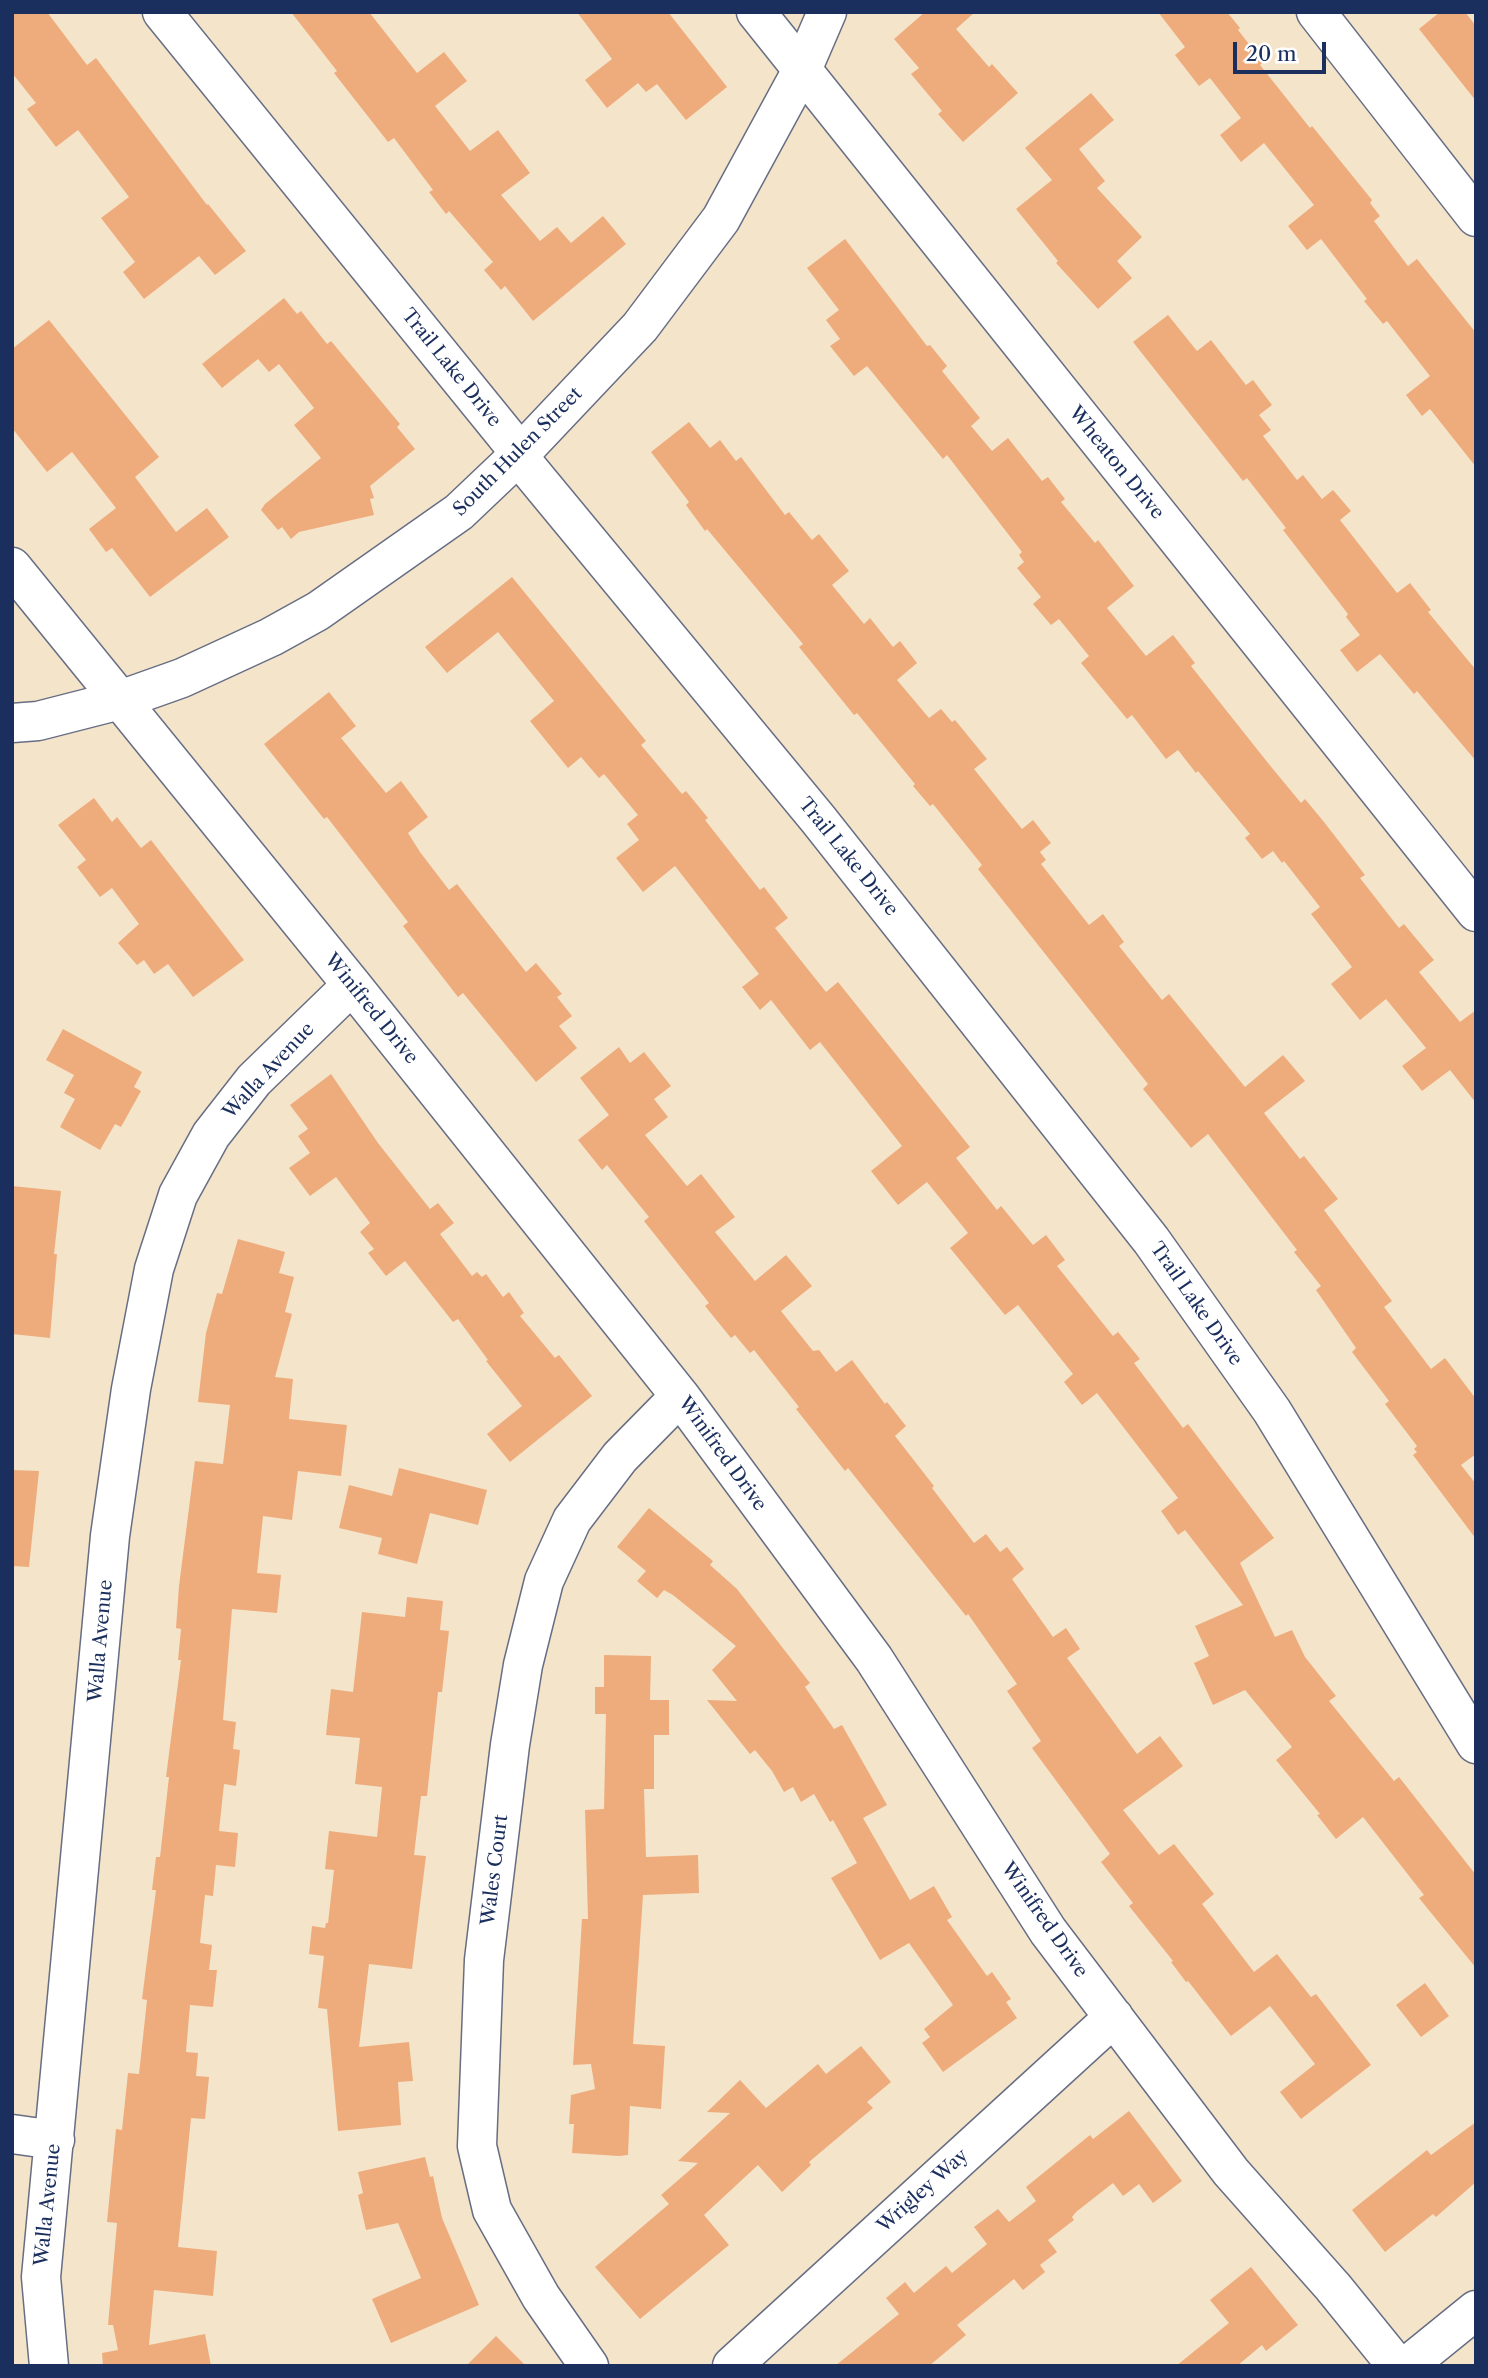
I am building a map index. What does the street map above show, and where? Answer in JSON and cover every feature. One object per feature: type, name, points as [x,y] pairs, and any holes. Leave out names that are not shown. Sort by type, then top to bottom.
[{"type":"street","name":"Trail Lake Drive","points":[[162,12],[512,443],[518,456],[818,819],[1151,1240],[1272,1411],[1476,1744]]},
{"type":"street","name":"Wheaton Drive","points":[[756,12],[1476,912]]},
{"type":"street","name":"South Hulen Street","points":[[12,723],[38,722],[120,700],[182,678],[271,637],[318,611],[459,512],[518,456],[640,327],[721,219],[802,70],[827,12]]},
{"type":"street","points":[[1316,12],[1476,217]]},
{"type":"street","name":"Winifred Drive","points":[[12,567],[352,985],[680,1396],[874,1659],[1048,1931],[1231,2172],[1333,2287],[1397,2366]]},
{"type":"street","name":"Walla Avenue","points":[[49,2366],[41,2277],[110,1536],[131,1389],[154,1269],[178,1195],[211,1135],[254,1080],[352,985]]},
{"type":"street","name":"Wales Court","points":[[589,2366],[541,2297],[492,2210],[477,2146],[484,1960],[510,1745],[523,1665],[544,1581],[572,1520],[620,1457],[680,1396]]},
{"type":"street","name":"Wrigley Way","points":[[732,2366],[1114,2017]]},
{"type":"street","points":[[12,2134],[55,2140]]},
{"type":"street","points":[[1407,2366],[1476,2310]]},
{"type":"building","points":[[12,12],[47,12],[87,65],[96,58],[207,205],[246,251],[215,275],[199,256],[144,299],[123,272],[135,262],[101,218],[129,197],[78,130],[56,147],[27,109],[36,103],[12,73]]},
{"type":"building","points":[[291,12],[369,12],[417,73],[444,52],[467,81],[435,106],[470,151],[498,130],[530,173],[501,195],[540,241],[557,227],[571,243],[603,216],[626,244],[533,321],[505,286],[501,290],[484,270],[493,262],[449,211],[446,214],[429,192],[433,190],[394,138],[388,142]]},
{"type":"building","points":[[577,12],[668,12],[727,87],[686,120],[657,84],[646,92],[638,83],[607,108],[585,80],[612,59]]},
{"type":"building","points":[[925,12],[975,12],[956,29],[989,67],[992,64],[1018,93],[963,142],[938,114],[942,111],[911,74],[919,68],[894,39]]},
{"type":"building","points":[[1158,12],[1227,12],[1263,62],[1260,65],[1372,200],[1370,203],[1380,216],[1374,221],[1408,266],[1417,259],[1476,333],[1476,467],[1430,409],[1422,416],[1406,395],[1430,376],[1387,321],[1383,324],[1364,301],[1367,299],[1321,239],[1307,250],[1288,226],[1314,205],[1264,143],[1241,162],[1220,135],[1241,118],[1210,78],[1199,86],[1175,55],[1185,47]]},
{"type":"building","points":[[1440,12],[1465,12],[1476,26],[1476,101],[1419,29]]},
{"type":"building","points":[[1091,93],[1114,120],[1079,149],[1105,181],[1097,188],[1142,237],[1117,261],[1132,278],[1098,309],[1056,263],[1058,261],[1016,209],[1052,180],[1025,148]]},
{"type":"building","points":[[845,239],[927,346],[930,345],[947,366],[942,371],[980,418],[971,426],[992,451],[1008,438],[1042,481],[1048,477],[1065,499],[1061,502],[1095,543],[1098,540],[1134,586],[1107,608],[1146,656],[1173,635],[1195,663],[1191,666],[1268,763],[1301,803],[1305,799],[1365,875],[1360,878],[1399,928],[1404,924],[1434,960],[1419,972],[1460,1022],[1476,1010],[1476,1103],[1450,1070],[1422,1091],[1402,1066],[1426,1048],[1386,999],[1360,1020],[1331,984],[1352,967],[1311,914],[1320,907],[1284,861],[1282,863],[1273,851],[1262,859],[1245,838],[1250,834],[1178,750],[1166,759],[1132,715],[1127,719],[1081,663],[1089,656],[1059,619],[1051,625],[1033,604],[1041,597],[1017,568],[1024,562],[1019,555],[1022,552],[947,455],[943,459],[867,366],[854,376],[830,346],[840,339],[826,320],[839,310],[807,268]]},
{"type":"building","points":[[284,298],[297,314],[301,311],[327,344],[331,341],[400,424],[397,427],[415,449],[370,486],[374,498],[370,499],[374,515],[299,532],[291,539],[282,527],[278,530],[261,510],[321,458],[294,425],[314,408],[279,364],[269,372],[258,359],[222,388],[202,364]]},
{"type":"building","points":[[1168,315],[1197,351],[1211,340],[1246,385],[1253,380],[1272,405],[1259,415],[1271,430],[1263,436],[1297,480],[1303,475],[1322,499],[1333,490],[1351,511],[1340,520],[1397,593],[1410,583],[1431,610],[1428,612],[1476,670],[1476,761],[1417,691],[1414,694],[1380,654],[1357,672],[1340,650],[1360,635],[1346,617],[1348,614],[1283,530],[1286,528],[1247,478],[1243,481],[1133,342]]},
{"type":"building","points":[[49,320],[159,457],[135,477],[176,532],[207,508],[229,537],[150,597],[112,548],[106,552],[89,529],[116,508],[72,452],[47,472],[12,428],[12,349]]},
{"type":"building","points":[[689,422],[710,448],[720,440],[736,461],[741,457],[785,515],[789,512],[812,540],[819,534],[849,571],[832,585],[864,624],[870,618],[893,647],[900,641],[917,663],[897,680],[929,718],[941,709],[952,722],[955,720],[987,759],[974,769],[1022,829],[1033,820],[1051,843],[1040,852],[1046,860],[1041,864],[1089,925],[1103,914],[1124,942],[1119,946],[1162,1000],[1169,994],[1245,1087],[1283,1055],[1305,1081],[1264,1113],[1300,1159],[1304,1156],[1338,1199],[1324,1210],[1392,1301],[1384,1307],[1431,1369],[1445,1358],[1476,1399],[1476,1454],[1461,1465],[1476,1484],[1476,1539],[1413,1455],[1417,1452],[1414,1449],[1417,1446],[1385,1404],[1389,1401],[1352,1352],[1356,1348],[1316,1290],[1321,1286],[1294,1252],[1297,1250],[1208,1134],[1191,1148],[1143,1089],[1148,1084],[978,869],[982,865],[933,804],[930,806],[913,786],[915,784],[857,713],[854,715],[799,647],[803,644],[707,529],[705,531],[686,505],[689,502],[651,452]]},
{"type":"building","points":[[512,577],[646,741],[641,745],[682,794],[686,791],[708,818],[705,820],[760,890],[764,887],[788,918],[775,928],[826,992],[838,982],[970,1147],[956,1158],[997,1210],[1001,1206],[1033,1245],[1046,1235],[1065,1260],[1057,1266],[1113,1336],[1118,1332],[1140,1359],[1134,1363],[1183,1428],[1188,1424],[1274,1538],[1240,1563],[1275,1637],[1292,1630],[1305,1657],[1336,1696],[1329,1701],[1394,1781],[1399,1777],[1476,1875],[1476,1968],[1419,1898],[1424,1895],[1363,1817],[1336,1839],[1317,1815],[1320,1814],[1276,1760],[1292,1747],[1245,1690],[1213,1705],[1194,1663],[1209,1656],[1195,1626],[1243,1605],[1185,1530],[1178,1535],[1161,1511],[1178,1498],[1097,1393],[1082,1405],[1064,1382],[1073,1374],[1018,1305],[1005,1315],[950,1248],[968,1233],[927,1182],[898,1205],[871,1171],[902,1146],[820,1042],[810,1050],[771,1000],[760,1010],[742,987],[759,974],[675,866],[643,892],[616,858],[639,840],[627,824],[638,815],[604,774],[599,778],[581,757],[568,768],[530,721],[554,701],[498,632],[447,673],[425,647]]},
{"type":"building","points":[[329,692],[356,726],[341,738],[386,793],[401,781],[428,817],[408,833],[449,890],[457,884],[526,972],[536,963],[562,994],[557,997],[572,1016],[559,1026],[577,1048],[536,1082],[463,993],[458,997],[403,926],[408,922],[327,817],[324,819],[264,744]]},
{"type":"building","points":[[94,798],[112,822],[117,817],[141,848],[151,840],[244,960],[193,997],[168,964],[154,974],[144,960],[137,965],[118,943],[139,924],[112,888],[100,897],[77,867],[86,860],[58,825]]},
{"type":"building","points":[[63,1029],[142,1072],[134,1087],[141,1091],[121,1127],[115,1124],[100,1150],[60,1127],[75,1099],[64,1093],[74,1075],[46,1060]]},
{"type":"building","points":[[619,1047],[630,1063],[644,1052],[671,1086],[654,1099],[668,1117],[645,1135],[687,1186],[701,1174],[735,1217],[715,1232],[755,1281],[786,1255],[812,1286],[781,1311],[813,1351],[819,1350],[836,1372],[852,1360],[885,1404],[887,1402],[906,1426],[895,1436],[974,1543],[986,1534],[1000,1552],[1007,1547],[1024,1569],[1012,1579],[1053,1637],[1066,1628],[1080,1649],[1067,1658],[1137,1754],[1160,1736],[1183,1766],[1123,1810],[1159,1855],[1174,1844],[1214,1894],[1202,1904],[1254,1972],[1277,1954],[1311,1997],[1316,1994],[1371,2065],[1301,2119],[1280,2092],[1315,2064],[1270,2006],[1231,2036],[1188,1981],[1186,1982],[1171,1962],[1173,1961],[1129,1906],[1133,1903],[1101,1862],[1110,1854],[1032,1748],[1041,1741],[1007,1691],[1017,1684],[968,1614],[966,1616],[848,1468],[845,1471],[754,1350],[750,1353],[735,1335],[731,1338],[705,1306],[709,1303],[644,1221],[649,1217],[607,1165],[602,1170],[578,1140],[609,1115],[580,1078]]},
{"type":"building","points":[[331,1074],[378,1143],[430,1209],[438,1203],[454,1223],[440,1234],[472,1276],[477,1272],[482,1277],[486,1274],[503,1297],[509,1292],[524,1313],[520,1316],[555,1358],[559,1355],[592,1396],[510,1462],[487,1434],[522,1406],[486,1361],[488,1360],[458,1319],[453,1322],[405,1261],[386,1276],[368,1253],[374,1249],[360,1232],[370,1223],[336,1177],[310,1196],[289,1168],[310,1153],[298,1136],[308,1129],[290,1105]]},
{"type":"building","points":[[12,1186],[61,1191],[54,1254],[57,1254],[50,1338],[12,1334]]},
{"type":"building","points":[[238,1239],[285,1252],[279,1273],[294,1277],[285,1312],[292,1314],[275,1377],[293,1379],[289,1419],[347,1425],[341,1476],[298,1471],[292,1520],[263,1516],[257,1573],[281,1575],[277,1613],[232,1609],[223,1720],[236,1722],[233,1749],[240,1750],[236,1786],[224,1784],[219,1831],[238,1833],[235,1867],[216,1865],[213,1896],[205,1895],[200,1943],[212,1945],[209,1970],[217,1970],[213,2007],[190,2005],[186,2052],[198,2053],[196,2076],[209,2077],[205,2119],[191,2118],[178,2247],[217,2251],[213,2296],[154,2290],[149,2345],[205,2334],[211,2366],[103,2366],[102,2353],[118,2350],[113,2325],[108,2325],[117,2223],[107,2222],[116,2129],[122,2130],[128,2073],[139,2074],[147,2000],[142,1999],[156,1890],[152,1890],[156,1857],[160,1857],[169,1777],[166,1777],[181,1660],[178,1660],[181,1629],[176,1628],[179,1586],[195,1461],[223,1464],[230,1405],[198,1402],[206,1333],[217,1293],[222,1294]]},
{"type":"building","points":[[399,1468],[487,1490],[478,1525],[430,1513],[417,1564],[378,1554],[382,1538],[339,1528],[349,1485],[392,1496]]},
{"type":"building","points":[[12,1470],[39,1471],[29,1567],[12,1566]]},
{"type":"building","points":[[649,1508],[713,1561],[710,1565],[737,1589],[810,1683],[805,1687],[834,1729],[842,1725],[887,1805],[863,1818],[910,1900],[934,1886],[952,1917],[947,1920],[987,1976],[992,1972],[1011,1999],[1006,2002],[1017,2018],[943,2072],[922,2043],[930,2037],[924,2029],[953,2005],[909,1943],[880,1960],[831,1878],[857,1863],[833,1820],[830,1822],[814,1794],[801,1802],[793,1787],[784,1792],[755,1750],[750,1754],[707,1700],[737,1701],[712,1670],[736,1646],[673,1595],[664,1590],[657,1598],[637,1581],[646,1571],[617,1547]]},
{"type":"building","points":[[407,1597],[443,1601],[440,1630],[449,1631],[442,1692],[438,1692],[427,1796],[421,1796],[414,1855],[426,1856],[412,1969],[369,1964],[359,2047],[409,2042],[413,2081],[398,2082],[401,2125],[338,2131],[327,2009],[318,2008],[324,1956],[309,1954],[312,1926],[325,1928],[328,1923],[334,1870],[325,1869],[329,1831],[377,1837],[382,1787],[355,1784],[360,1738],[326,1735],[331,1689],[353,1692],[362,1612],[405,1617]]},
{"type":"building","points":[[604,1655],[651,1656],[650,1700],[669,1700],[669,1735],[654,1735],[654,1789],[644,1789],[646,1857],[698,1855],[699,1893],[643,1895],[633,2044],[665,2046],[661,2109],[630,2106],[628,2155],[619,2156],[572,2153],[574,2124],[569,2124],[571,2095],[595,2089],[591,2064],[573,2065],[582,1919],[588,1919],[585,1810],[604,1809],[606,1714],[595,1714],[595,1687],[604,1687]]},
{"type":"building","points":[[1425,1983],[1449,2016],[1421,2037],[1396,2005]]},
{"type":"building","points":[[861,2046],[891,2082],[867,2102],[873,2108],[809,2162],[811,2165],[782,2192],[758,2165],[704,2215],[729,2245],[640,2319],[595,2267],[669,2204],[661,2195],[698,2163],[678,2161],[730,2113],[707,2112],[740,2080],[766,2108],[818,2064],[826,2074]]},
{"type":"building","points":[[1129,2111],[1182,2181],[1153,2203],[1139,2184],[1123,2196],[1113,2183],[1076,2212],[1072,2217],[1074,2220],[1048,2240],[1057,2252],[1040,2265],[1045,2272],[1023,2290],[1014,2279],[957,2325],[966,2335],[929,2366],[835,2366],[899,2314],[886,2298],[905,2282],[914,2293],[946,2266],[952,2273],[987,2244],[974,2227],[998,2209],[1009,2222],[1036,2201],[1026,2187],[1090,2135],[1093,2139]]},
{"type":"building","points":[[1476,2122],[1476,2182],[1436,2217],[1433,2214],[1385,2252],[1352,2210],[1427,2150],[1431,2155]]},
{"type":"building","points":[[425,2157],[430,2177],[433,2176],[442,2218],[479,2305],[391,2343],[372,2299],[421,2278],[398,2223],[366,2230],[358,2195],[363,2193],[358,2172]]},
{"type":"building","points":[[1251,2267],[1298,2325],[1266,2351],[1262,2345],[1237,2366],[1176,2366],[1229,2323],[1210,2300]]},
{"type":"building","points":[[496,2336],[526,2366],[466,2366]]}]
